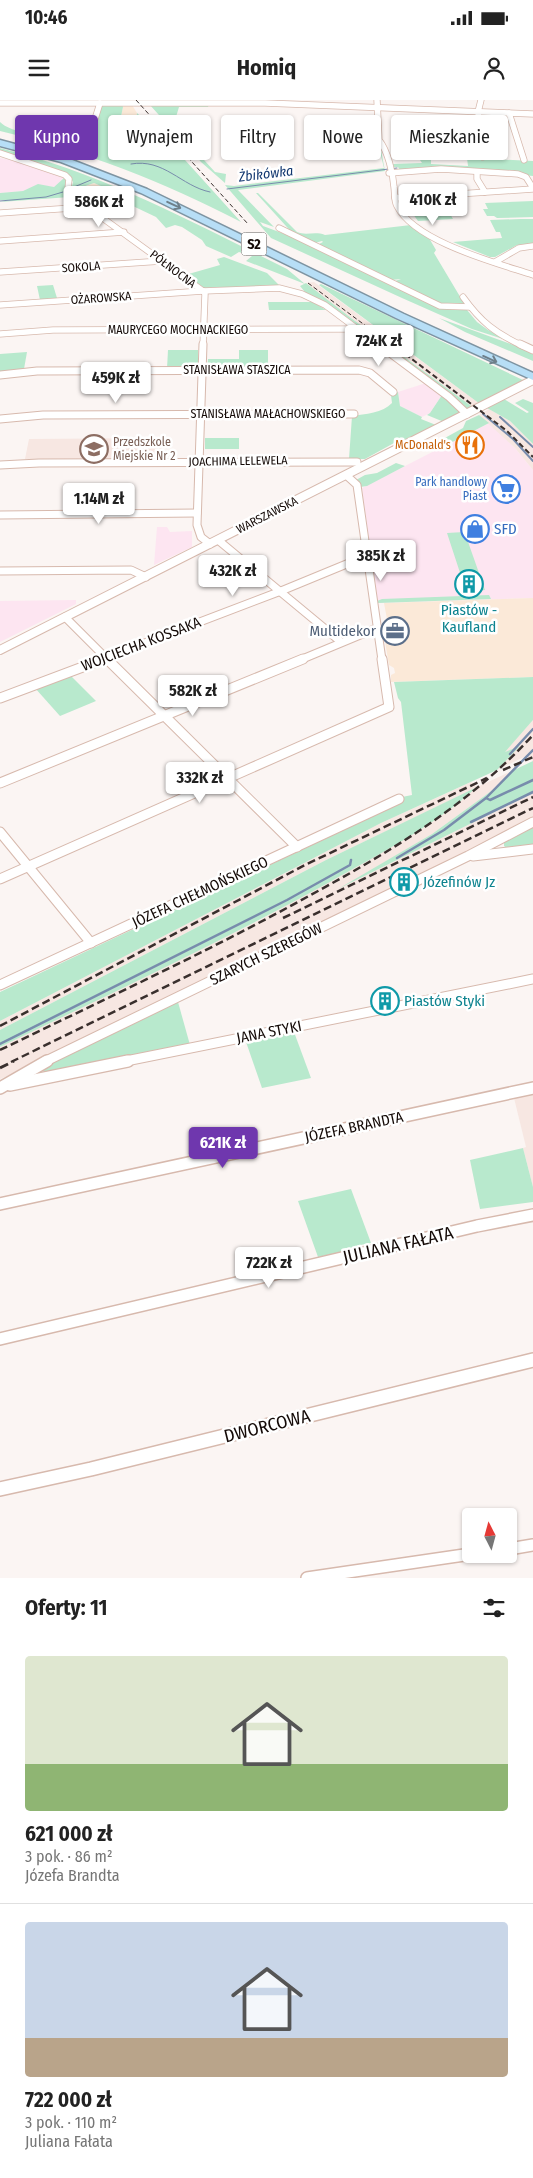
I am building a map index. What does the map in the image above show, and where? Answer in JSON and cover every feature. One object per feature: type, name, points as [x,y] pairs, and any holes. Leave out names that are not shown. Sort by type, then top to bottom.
[{"type":"highway","name":"S2","points":[[0,135],[86,159],[165,191],[439,326],[531,375]]},
{"type":"highway","name":"S2","points":[[0,144],[21,148],[86,168],[144,191],[400,316],[531,375]]},
{"type":"street","points":[[377,100],[379,140],[383,145],[395,198],[402,214],[424,232],[456,247],[533,276]]},
{"type":"street","points":[[478,115],[481,100]]},
{"type":"street","points":[[0,102],[265,103],[533,114]]},
{"type":"street","points":[[96,115],[100,103]]},
{"type":"street","points":[[510,113],[524,160]]},
{"type":"street","name":"PÓŁNOCNA","points":[[0,154],[65,175],[69,179],[68,190],[71,195],[203,291]]},
{"type":"street","points":[[388,170],[436,169],[523,175],[533,188]]},
{"type":"street","points":[[478,172],[477,178],[485,192]]},
{"type":"street","points":[[395,198],[414,195],[533,188]]},
{"type":"street","points":[[0,213],[87,207]]},
{"type":"street","points":[[279,228],[440,306],[470,307]]},
{"type":"street","points":[[0,241],[124,232]]},
{"type":"street","points":[[495,262],[525,247],[533,246]]},
{"type":"street","name":"SOKOLA","points":[[0,272],[162,261]]},
{"type":"street","name":"OŻAROWSKA","points":[[0,305],[203,291],[287,289],[314,299],[357,328],[449,397],[467,414]]},
{"type":"street","points":[[203,291],[205,293],[197,526],[199,533],[210,544]]},
{"type":"street","points":[[463,297],[476,317],[487,328],[533,350]]},
{"type":"street","name":"MAURYCEGO MOCHNACKIEGO","points":[[0,334],[53,330],[357,328]]},
{"type":"street","name":"STANISŁAWA STASZICA","points":[[0,375],[37,371],[354,370],[370,373],[393,392]]},
{"type":"street","name":"WARSZAWSKA","points":[[0,650],[467,414],[531,375]]},
{"type":"street","name":"STANISŁAWA MAŁACHOWSKIEGO","points":[[33,415],[354,414]]},
{"type":"street","points":[[0,419],[33,415]]},
{"type":"street","name":"JOACHIMA LELEWELA","points":[[0,466],[25,463],[357,462]]},
{"type":"street","points":[[0,879],[390,707],[376,628],[357,485],[346,475]]},
{"type":"street","points":[[0,515],[197,513]]},
{"type":"street","points":[[218,540],[341,642]]},
{"type":"street","name":"WOJCIECHA KOSSAKA","points":[[0,698],[281,591],[366,556]]},
{"type":"street","points":[[0,571],[131,570],[146,576]]},
{"type":"street","points":[[65,617],[297,847]]},
{"type":"street","points":[[0,783],[376,628]]},
{"type":"street","name":"JÓZEFA CHEŁMOŃSKIEGO","points":[[0,985],[399,799]]},
{"type":"street","name":"SZARYCH SZEREGÓW","points":[[2,1087],[37,1066],[468,856],[533,822]]},
{"type":"street","points":[[0,832],[91,943]]},
{"type":"street","points":[[468,856],[533,850]]},
{"type":"street","name":"JANA STYKI","points":[[2,1087],[533,979]]},
{"type":"street","name":"JÓZEFA BRANDTA","points":[[0,1204],[533,1088]]},
{"type":"street","name":"JULIANA FAŁATA","points":[[0,1339],[477,1226],[533,1215]]},
{"type":"street","name":"DWORCOWA","points":[[0,1489],[91,1469],[533,1360]]},
{"type":"street","points":[[518,1548],[533,1545]]},
{"type":"street","points":[[307,1578],[462,1555]]},
{"type":"shaded area","points":[[122,104],[132,105],[137,115],[121,115]]},
{"type":"shaded area","points":[[0,158],[21,162],[64,178],[54,187],[38,185],[23,191],[0,193]]},
{"type":"shaded area","points":[[94,183],[118,193],[97,200],[74,191]]},
{"type":"shaded area","points":[[314,282],[480,404],[474,408],[306,283]]},
{"type":"shaded area","points":[[426,383],[442,395],[430,413],[422,417],[400,406],[398,392]]},
{"type":"shaded area","points":[[489,409],[510,421],[533,444],[533,470],[515,448],[479,415]]},
{"type":"shaded area","name":"Park handlowy Piast","points":[[489,423],[515,448],[533,470],[533,598],[378,603],[362,488]]},
{"type":"shaded area","name":"Przedszkole Miejskie Nr 2","points":[[162,438],[161,459],[25,459],[29,439]]},
{"type":"shaded area","points":[[157,527],[167,527],[170,532],[192,531],[192,547],[154,565]]},
{"type":"shaded area","points":[[533,598],[533,677],[391,682],[391,675],[395,673],[394,668],[389,665],[383,630],[389,630],[384,603]]},
{"type":"shaded area","points":[[76,600],[76,604],[0,642],[0,601]]},
{"type":"shaded area","points":[[533,720],[533,761],[526,756],[497,770],[519,747],[503,753]]},
{"type":"shaded area","points":[[514,770],[494,789],[432,834],[348,884],[533,793],[533,819],[420,877],[33,1065],[0,1079],[0,1047],[256,922],[386,850],[465,798],[472,790],[326,860],[0,1030],[0,1021],[381,823],[471,782],[477,787]]},
{"type":"shaded area","points":[[533,1094],[533,1187],[523,1148],[526,1147],[514,1098]]},
{"type":"green space","points":[[102,104],[122,104],[121,115],[108,115],[108,160],[185,160],[241,222],[182,193],[98,160],[98,117]]},
{"type":"green space","points":[[209,104],[208,107],[179,107],[177,115],[159,115],[150,105]]},
{"type":"green space","points":[[0,122],[5,126],[15,130],[15,135],[0,131]]},
{"type":"green space","points":[[0,148],[15,152],[15,157],[0,152]]},
{"type":"green space","points":[[381,150],[385,171],[238,190],[274,227],[260,222],[263,226],[298,239],[441,308],[467,310],[477,322],[488,330],[512,342],[472,329],[271,238],[225,185],[234,186],[384,168]]},
{"type":"green space","points":[[25,160],[44,160],[111,185],[182,217],[287,269],[305,284],[246,261],[252,256],[239,252],[231,257],[206,246],[202,240],[182,227],[175,225],[166,228],[156,217],[116,198],[85,202],[73,194],[83,194],[97,200],[117,193],[94,183],[71,191],[73,182],[68,174]]},
{"type":"green space","points":[[199,160],[204,160],[215,172],[226,174],[225,183]]},
{"type":"green space","points":[[420,160],[431,160],[431,164],[468,166],[467,160],[533,161],[533,176],[440,167],[400,170],[398,167],[394,167],[393,164],[422,163]]},
{"type":"green space","points":[[64,178],[66,179],[66,192],[70,197],[0,202],[10,200],[0,200],[0,193],[23,191],[38,184],[54,187]]},
{"type":"green space","points":[[256,193],[300,233],[325,235],[411,225],[429,238],[436,250],[434,253],[465,305],[446,306],[395,281],[401,279],[391,280],[317,245],[322,241],[315,243],[296,237]]},
{"type":"green space","points":[[533,201],[533,217],[497,218],[487,216],[483,209],[488,209],[485,203]]},
{"type":"green space","points":[[445,205],[453,219],[418,221],[410,210],[414,210],[413,208],[408,207]]},
{"type":"green space","points":[[533,219],[533,244],[517,245],[495,257],[490,257],[453,242],[502,238],[500,232],[496,232],[490,220]]},
{"type":"green space","points":[[224,257],[267,273],[280,286],[204,288],[185,275],[220,265],[217,259]]},
{"type":"green space","points":[[306,283],[474,408],[465,408],[355,324],[305,292],[300,286]]},
{"type":"green space","points":[[321,284],[525,381],[480,404],[319,285]]},
{"type":"green space","points":[[53,285],[57,298],[40,300],[37,286]]},
{"type":"green space","points":[[268,302],[313,302],[326,310],[269,310]]},
{"type":"green space","points":[[439,318],[533,352],[533,361],[465,332]]},
{"type":"green space","points":[[168,350],[198,350],[198,369],[167,369]]},
{"type":"green space","points":[[239,350],[268,350],[268,369],[207,369],[208,359],[239,359]]},
{"type":"green space","points":[[27,352],[24,369],[0,372],[0,354]]},
{"type":"green space","points":[[398,392],[400,406],[422,417],[421,419],[436,425],[394,445],[394,443],[365,459],[349,459],[352,416],[384,409],[392,403],[391,395]]},
{"type":"green space","points":[[442,395],[460,410],[459,415],[444,422],[427,415]]},
{"type":"green space","points":[[504,399],[527,413],[529,412],[515,403],[523,399],[533,403],[533,444],[510,421],[487,408]]},
{"type":"green space","points":[[479,415],[489,423],[439,449],[439,443],[443,439],[463,428],[466,421]]},
{"type":"green space","points":[[205,438],[239,438],[239,449],[205,449]]},
{"type":"green space","points":[[396,463],[405,466],[367,486],[360,487],[356,480],[365,475],[377,473]]},
{"type":"green space","points":[[481,531],[472,536],[473,539],[467,539],[485,590],[474,591],[473,582],[465,582],[464,585],[447,533]]},
{"type":"green space","points":[[489,595],[491,599],[378,603],[377,601],[382,599]]},
{"type":"green space","points":[[70,675],[96,701],[60,716],[35,688]]},
{"type":"green space","points":[[533,677],[533,720],[505,752],[520,746],[497,770],[381,823],[0,1021],[0,992],[401,803],[402,797],[412,795],[401,702],[398,698],[394,682]]},
{"type":"green space","points":[[533,761],[533,793],[338,889],[432,834],[494,789],[514,770]]},
{"type":"green space","points":[[477,787],[424,827],[288,905],[0,1047],[0,1030],[326,860]]},
{"type":"green space","points":[[533,826],[533,848],[509,850],[504,846],[504,841]]},
{"type":"green space","points":[[178,1002],[190,1045],[46,1075],[42,1068]]},
{"type":"green space","points":[[294,1032],[311,1078],[262,1088],[246,1042]]},
{"type":"green space","points":[[523,1148],[533,1187],[533,1202],[480,1209],[470,1160]]},
{"type":"green space","points":[[351,1189],[371,1243],[318,1257],[298,1201]]},
{"type":"waterway","name":"Żbikówka","points":[[131,164],[143,163],[153,165],[200,189],[210,192]]},
{"type":"waterway","name":"Żbikówka","points":[[227,189],[397,168]]},
{"type":"waterway","name":"Żbikówka","points":[[74,187],[91,180]]},
{"type":"waterway","name":"Żbikówka","points":[[0,201],[46,197],[63,192]]},
{"type":"waterway","points":[[483,414],[513,439],[533,461]]},
{"type":"waterway","points":[[500,417],[533,447]]},
{"type":"waterway","points":[[510,754],[533,729]]},
{"type":"waterway","points":[[486,798],[533,750]]},
{"type":"waterway","points":[[486,798],[490,800],[533,780]]},
{"type":"waterway","points":[[471,822],[533,792]]},
{"type":"waterway","points":[[397,858],[444,830],[486,798]]},
{"type":"waterway","points":[[0,1044],[287,900],[350,865],[351,860]]},
{"type":"railway","points":[[136,100],[248,224]]},
{"type":"railway","points":[[308,283],[393,346]]},
{"type":"railway","points":[[392,344],[507,431],[533,457]]},
{"type":"railway","points":[[0,1050],[231,937],[368,863],[455,805],[482,784],[533,735]]},
{"type":"railway","points":[[503,770],[533,757]]},
{"type":"railway","points":[[0,1026],[305,865],[487,778]]},
{"type":"railway","points":[[283,918],[533,797]]},
{"type":"railway","points":[[11,1062],[533,808]]},
{"type":"railway","points":[[0,1068],[14,1061]]},
{"type":"place","name":"McDonald's","points":[[470,445]]},
{"type":"place","name":"Przedszkole Miejskie Nr 2","points":[[94,449]]},
{"type":"place","name":"Park handlowy Piast","points":[[506,489]]},
{"type":"place","name":"SFD","points":[[475,529]]},
{"type":"place","name":"Piastów - Kaufland","points":[[469,584]]},
{"type":"place","name":"Multidekor","points":[[395,631]]},
{"type":"place","name":"Józefinów Jz","points":[[404,882]]},
{"type":"place","name":"Piastów Styki","points":[[385,1001]]}]
